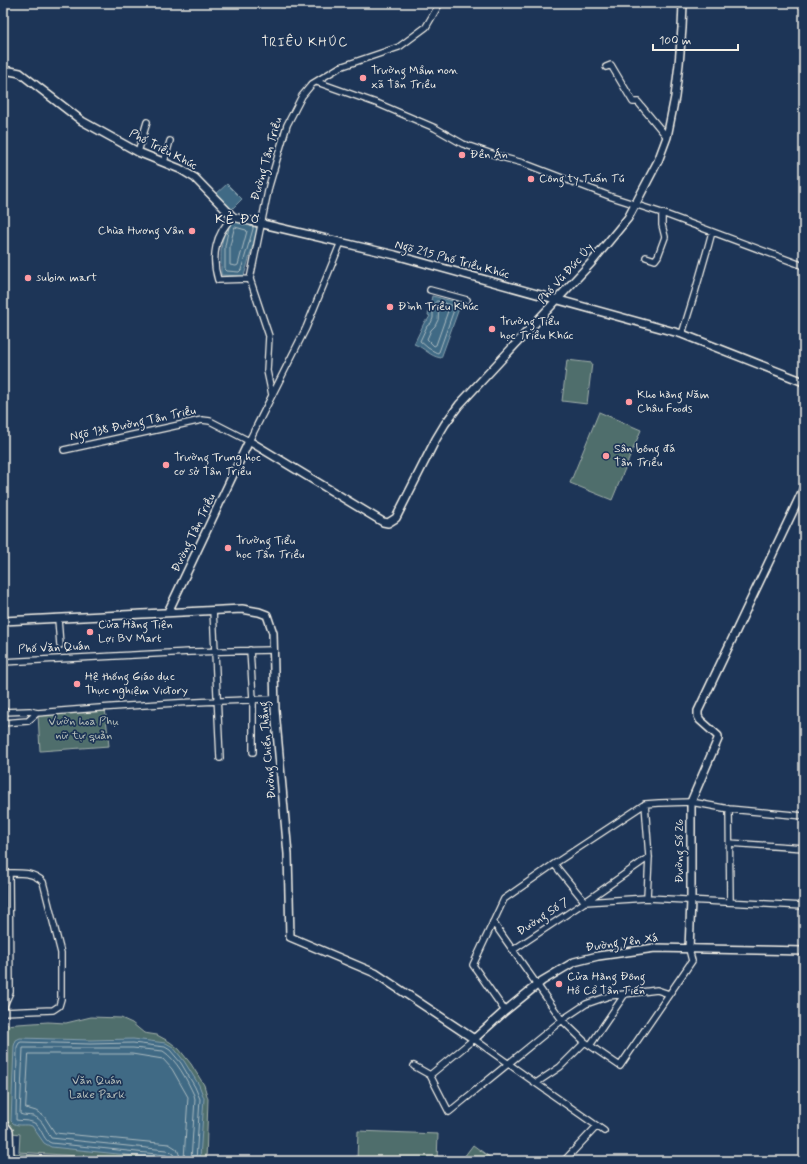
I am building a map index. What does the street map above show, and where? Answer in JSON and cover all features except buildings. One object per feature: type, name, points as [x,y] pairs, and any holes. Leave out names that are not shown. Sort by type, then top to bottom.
[{"type":"street","name":"Đường Tân Triều","points":[[250,279],[269,186],[287,125],[302,96],[309,87],[340,67],[399,47],[426,27],[440,3]]},
{"type":"street","name":"Phố Vũ Đức Úy","points":[[249,441],[281,459],[377,519],[388,523],[396,518],[436,439],[459,405],[545,314],[596,257],[628,218],[658,161],[667,136],[675,97],[679,64],[683,3]]},
{"type":"street","points":[[606,67],[611,65],[633,102],[638,102],[667,136]]},
{"type":"street","name":"Phố Triều Khúc","points":[[3,72],[10,71],[20,73],[82,121],[138,152],[180,169],[195,178],[233,216]]},
{"type":"street","points":[[317,82],[379,104],[435,128],[463,144],[523,164],[635,205],[662,213],[804,266]]},
{"type":"street","points":[[138,152],[147,122]]},
{"type":"street","points":[[164,162],[170,141]]},
{"type":"street","points":[[646,257],[655,260],[665,237],[662,225],[662,213]]},
{"type":"street","points":[[233,216],[341,242],[306,328],[272,395],[267,370],[269,336],[250,279],[218,280],[215,269],[217,244],[223,228],[233,216]]},
{"type":"street","points":[[682,334],[712,232]]},
{"type":"street","name":"Ngõ 215 Phố Triều Khúc","points":[[341,242],[395,255],[682,334],[804,382]]},
{"type":"street","points":[[430,290],[467,300]]},
{"type":"street","name":"Đường Tân Triều","points":[[168,612],[272,395]]},
{"type":"street","name":"Ngõ 138 Đường Tân Triều","points":[[64,450],[202,420],[210,421],[249,441]]},
{"type":"street","points":[[691,802],[718,739],[718,736],[700,720],[698,711],[804,488]]},
{"type":"street","name":"Đường Chiến Thắng","points":[[3,621],[242,609],[267,615],[273,633],[274,699],[288,854],[290,937],[375,973],[474,1039]]},
{"type":"street","points":[[213,610],[220,758]]},
{"type":"street","points":[[58,619],[60,645]]},
{"type":"street","points":[[250,650],[253,699],[253,752]]},
{"type":"street","name":"Phố Văn Quán","points":[[3,662],[274,650]]},
{"type":"street","points":[[3,712],[30,710],[38,713],[116,706],[217,700],[274,699]]},
{"type":"street","points":[[3,723],[28,721],[38,713]]},
{"type":"street","points":[[505,1011],[473,965],[504,899],[645,804],[691,802],[729,809],[804,816]]},
{"type":"street","name":"Đường Số 26","points":[[689,949],[691,900],[691,802]]},
{"type":"street","points":[[645,804],[649,857],[647,898]]},
{"type":"street","points":[[729,809],[730,902]]},
{"type":"street","points":[[729,843],[804,848]]},
{"type":"street","name":"Đường Số 7","points":[[512,950],[585,902],[649,857]]},
{"type":"street","points":[[554,864],[585,902],[647,898],[804,906]]},
{"type":"street","points":[[3,873],[30,874],[38,876],[43,882],[61,953],[61,999],[59,1006],[53,1010],[3,1012]]},
{"type":"street","points":[[3,1008],[10,992],[10,873]]},
{"type":"street","points":[[493,922],[562,1020],[588,1043],[620,1066],[692,961],[689,949]]},
{"type":"street","points":[[3,933],[10,933]]},
{"type":"street","name":"Đường Yên Xá","points":[[430,1075],[505,1011],[537,986],[574,962],[598,956],[654,948],[804,951]]},
{"type":"street","points":[[414,1066],[430,1075],[449,1112],[562,1020],[586,1004],[609,996],[657,990],[669,994]]},
{"type":"street","points":[[536,1082],[560,1067],[588,1043],[625,994]]},
{"type":"street","points":[[474,1039],[604,1131]]},
{"type":"street","points":[[3,1123],[6,1131],[10,1161]]},
{"type":"street","points":[[564,1161],[597,1126]]},
{"type":"green space","points":[[567,360],[592,363],[587,404],[562,401]]},
{"type":"green space","name":"Sân bóng đá Tân Triều","points":[[599,412],[641,430],[612,500],[570,483]]},
{"type":"green space","name":"Vườn hoa Phụ nữ tự quản","points":[[105,708],[109,746],[40,751],[38,714]]},
{"type":"green space","name":"Văn Quán Lake Park","points":[[91,1017],[121,1018],[132,1023],[144,1033],[157,1035],[170,1042],[179,1049],[191,1064],[204,1085],[208,1099],[206,1161],[151,1161],[19,1152],[20,1134],[12,1133],[3,1124],[3,1025],[48,1022],[66,1023]]},
{"type":"green space","points":[[358,1131],[438,1134],[437,1161],[357,1161]]},
{"type":"green space","points":[[473,1145],[495,1161],[461,1161]]},
{"type":"green space","points":[[11,1153],[112,1161],[11,1161]]},
{"type":"water","points":[[227,184],[242,199],[231,210],[215,195]]},
{"type":"water","points":[[233,216],[259,224],[244,276],[221,275],[223,238],[228,224]]},
{"type":"water","points":[[432,296],[461,303],[441,358],[433,356],[414,344],[425,321],[427,321],[430,316],[428,315]]},
{"type":"water","name":"Văn Quán Lake Park","points":[[20,1038],[90,1040],[133,1039],[166,1043],[173,1047],[199,1085],[204,1098],[199,1161],[185,1161],[51,1147],[44,1143],[32,1126],[13,1123],[11,1121],[14,1046],[16,1040]]},
{"type":"place","name":"Trường Mầm non xã Tân Triều","points":[[363,78]]},
{"type":"place","name":"Đền Án","points":[[462,155]]},
{"type":"place","name":"Công ty Tuấn Tú","points":[[531,179]]},
{"type":"place","name":"Chùa Hương Vân","points":[[192,231]]},
{"type":"place","name":"subin mart","points":[[28,278]]},
{"type":"place","name":"Đình Triều Khúc","points":[[390,307]]},
{"type":"place","name":"Trường Tiểu học Triều Khúc","points":[[492,329]]},
{"type":"place","name":"Kho hàng Năm Châu Foods","points":[[629,402]]},
{"type":"place","name":"Sân bóng đá Tân Triều","points":[[606,456]]},
{"type":"place","name":"Trường Trung học cơ sở Tân Triều","points":[[166,465]]},
{"type":"place","name":"Trường Tiểu học Tân Triều","points":[[228,548]]},
{"type":"place","name":"Cửa Hàng Tiện Lợi BV Mart","points":[[90,632]]},
{"type":"place","name":"Hệ thống Giáo dục Thực nghiệm Victory","points":[[77,684]]},
{"type":"place","name":"Cửa Hàng Đông Hồ Cổ Tân Tiến","points":[[559,984]]},
{"type":"district","name":"TRIÊU KHÚC","points":[[305,42]]},
{"type":"district","name":"KẺ ĐƠ","points":[[238,219]]}]
